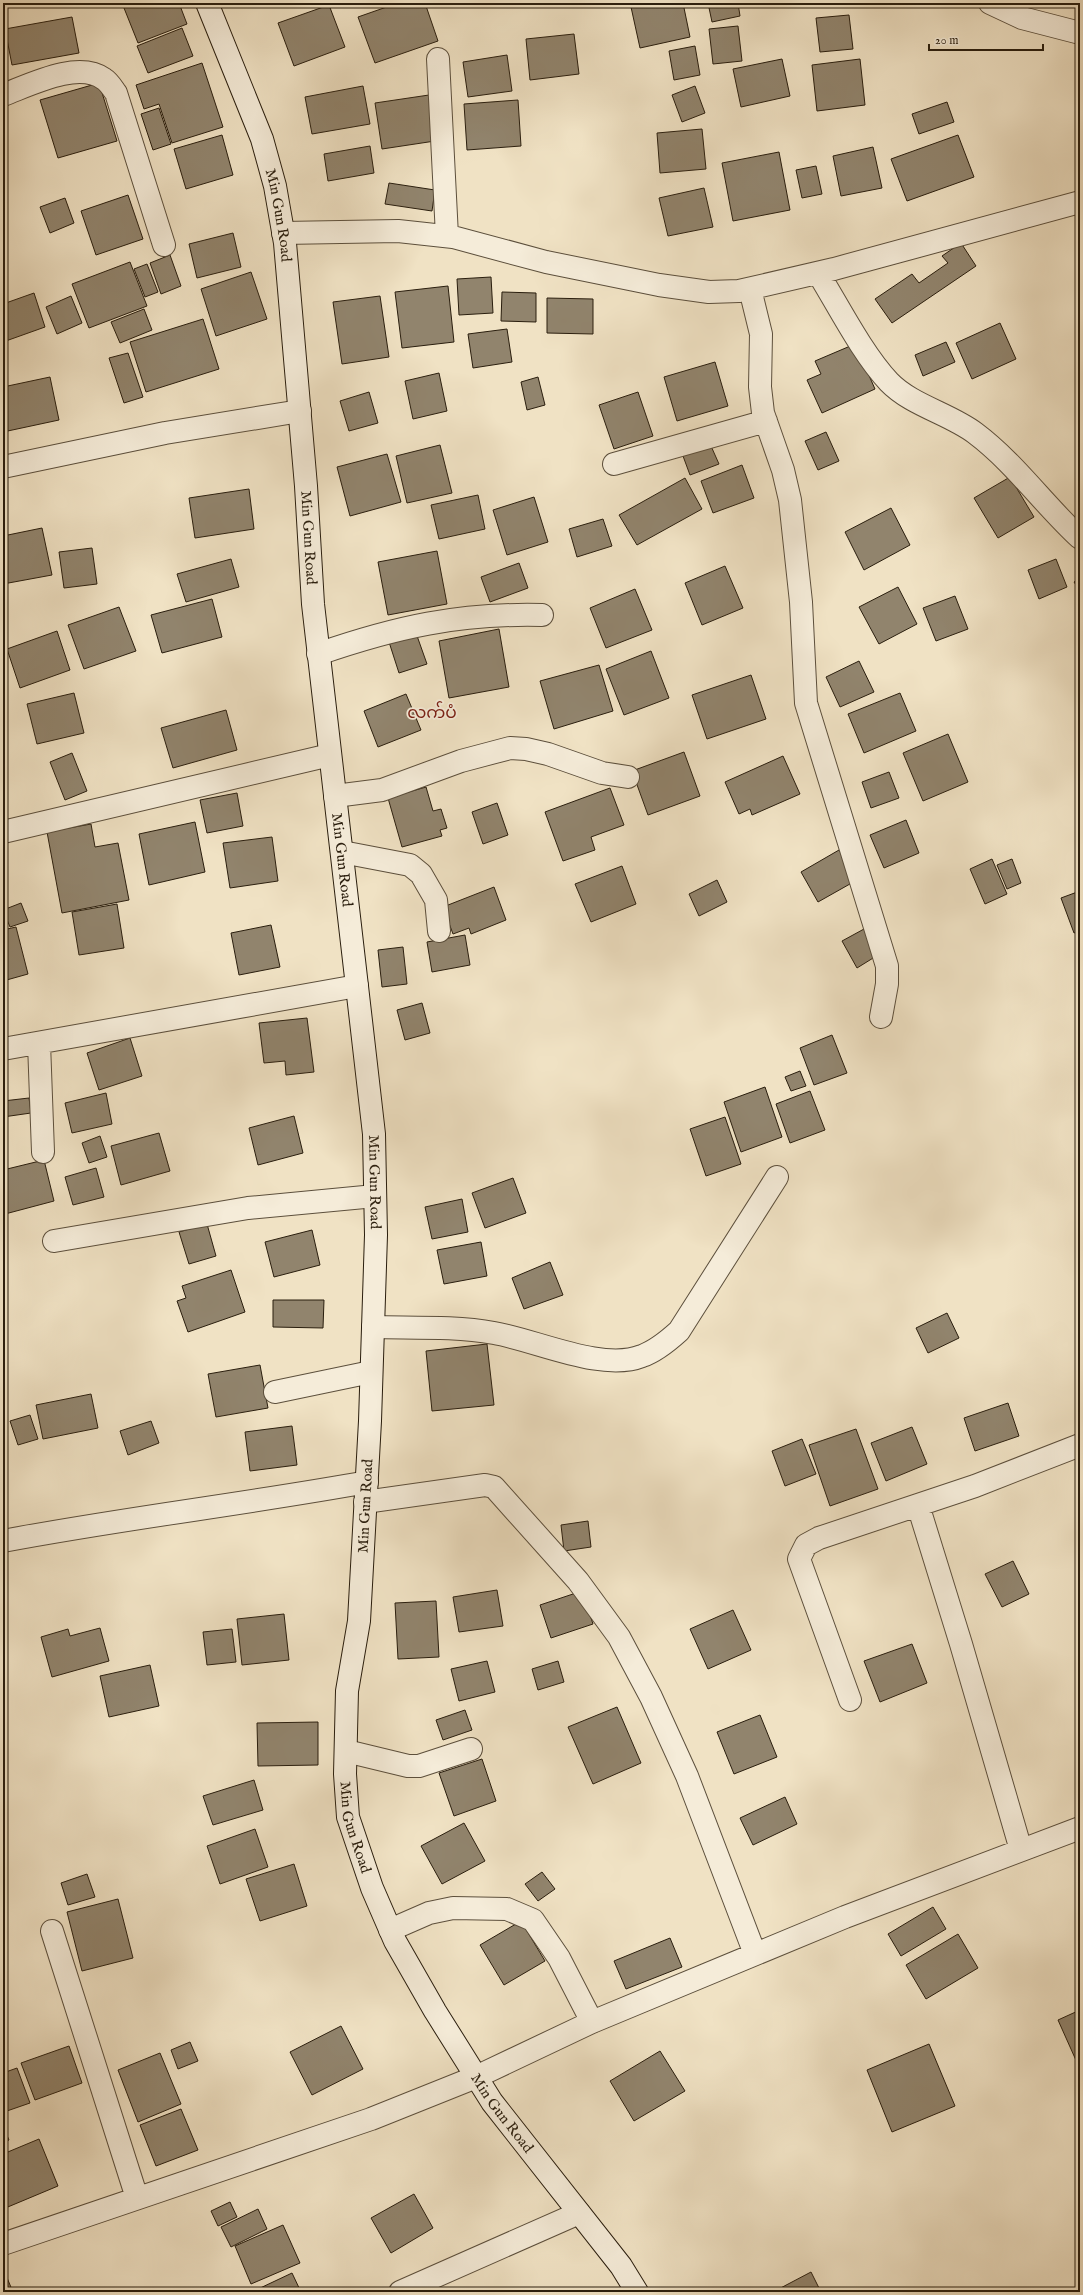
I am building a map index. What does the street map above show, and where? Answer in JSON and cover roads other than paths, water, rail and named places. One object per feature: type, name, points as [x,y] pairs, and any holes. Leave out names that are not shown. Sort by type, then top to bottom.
[{"type":"street","name":"Min Gun Road","points":[[207,3],[262,139],[275,186],[283,233],[300,410],[318,654],[374,1134],[375,1196],[373,1327],[359,1621],[347,1691],[345,1774],[348,1817],[372,1888],[390,1930],[435,2011],[492,2102],[621,2266],[637,2292]]},
{"type":"street","points":[[990,3],[1022,18],[1080,33]]},
{"type":"street","points":[[438,59],[447,236]]},
{"type":"street","points":[[3,95],[69,72],[86,71],[104,79],[116,93],[164,245]]},
{"type":"street","points":[[283,233],[398,231],[447,236],[546,262],[659,286],[709,292],[750,289],[818,273],[1080,202]]},
{"type":"street","points":[[818,273],[857,336],[890,383],[907,395],[975,433],[1025,480],[1058,519],[1080,538]]},
{"type":"street","points":[[750,289],[761,334],[760,397],[783,470],[790,500],[801,602],[806,703],[887,966],[887,984],[881,1017]]},
{"type":"street","points":[[3,467],[165,433],[300,410]]},
{"type":"street","points":[[614,464],[766,420]]},
{"type":"street","points":[[318,654],[356,641],[436,621],[499,614],[542,615]]},
{"type":"street","points":[[335,796],[382,790],[461,761],[510,748],[526,749],[548,754],[602,773],[628,777]]},
{"type":"street","points":[[3,832],[330,756]]},
{"type":"street","points":[[342,852],[410,865],[421,874],[436,900],[439,931]]},
{"type":"street","points":[[3,1048],[39,1044],[357,986]]},
{"type":"street","points":[[39,1044],[43,1152]]},
{"type":"street","points":[[373,1327],[492,1332],[519,1338],[577,1355],[603,1360],[626,1360],[642,1356],[662,1346],[680,1331],[777,1176]]},
{"type":"street","points":[[54,1241],[248,1208],[375,1196]]},
{"type":"street","points":[[275,1392],[371,1372]]},
{"type":"street","points":[[850,1700],[798,1559],[800,1552],[806,1545],[819,1538],[975,1486],[1080,1445]]},
{"type":"street","points":[[3,1541],[72,1528],[273,1499],[485,1485],[494,1487],[578,1581],[619,1637],[651,1697],[688,1776],[755,1954]]},
{"type":"street","points":[[918,1505],[959,1637],[1021,1850]]},
{"type":"street","points":[[346,1751],[408,1766],[419,1766],[471,1749]]},
{"type":"street","points":[[3,2244],[371,2119],[476,2076],[592,2022],[903,1893],[1080,1828]]},
{"type":"street","points":[[390,1930],[429,1913],[452,1908],[507,1909],[533,1920],[559,1958],[592,2022]]},
{"type":"street","points":[[52,1931],[137,2198]]},
{"type":"street","points":[[400,2292],[579,2213]]},
{"type":"district","name":"လက်ပံ","points":[[432,712]]}]
